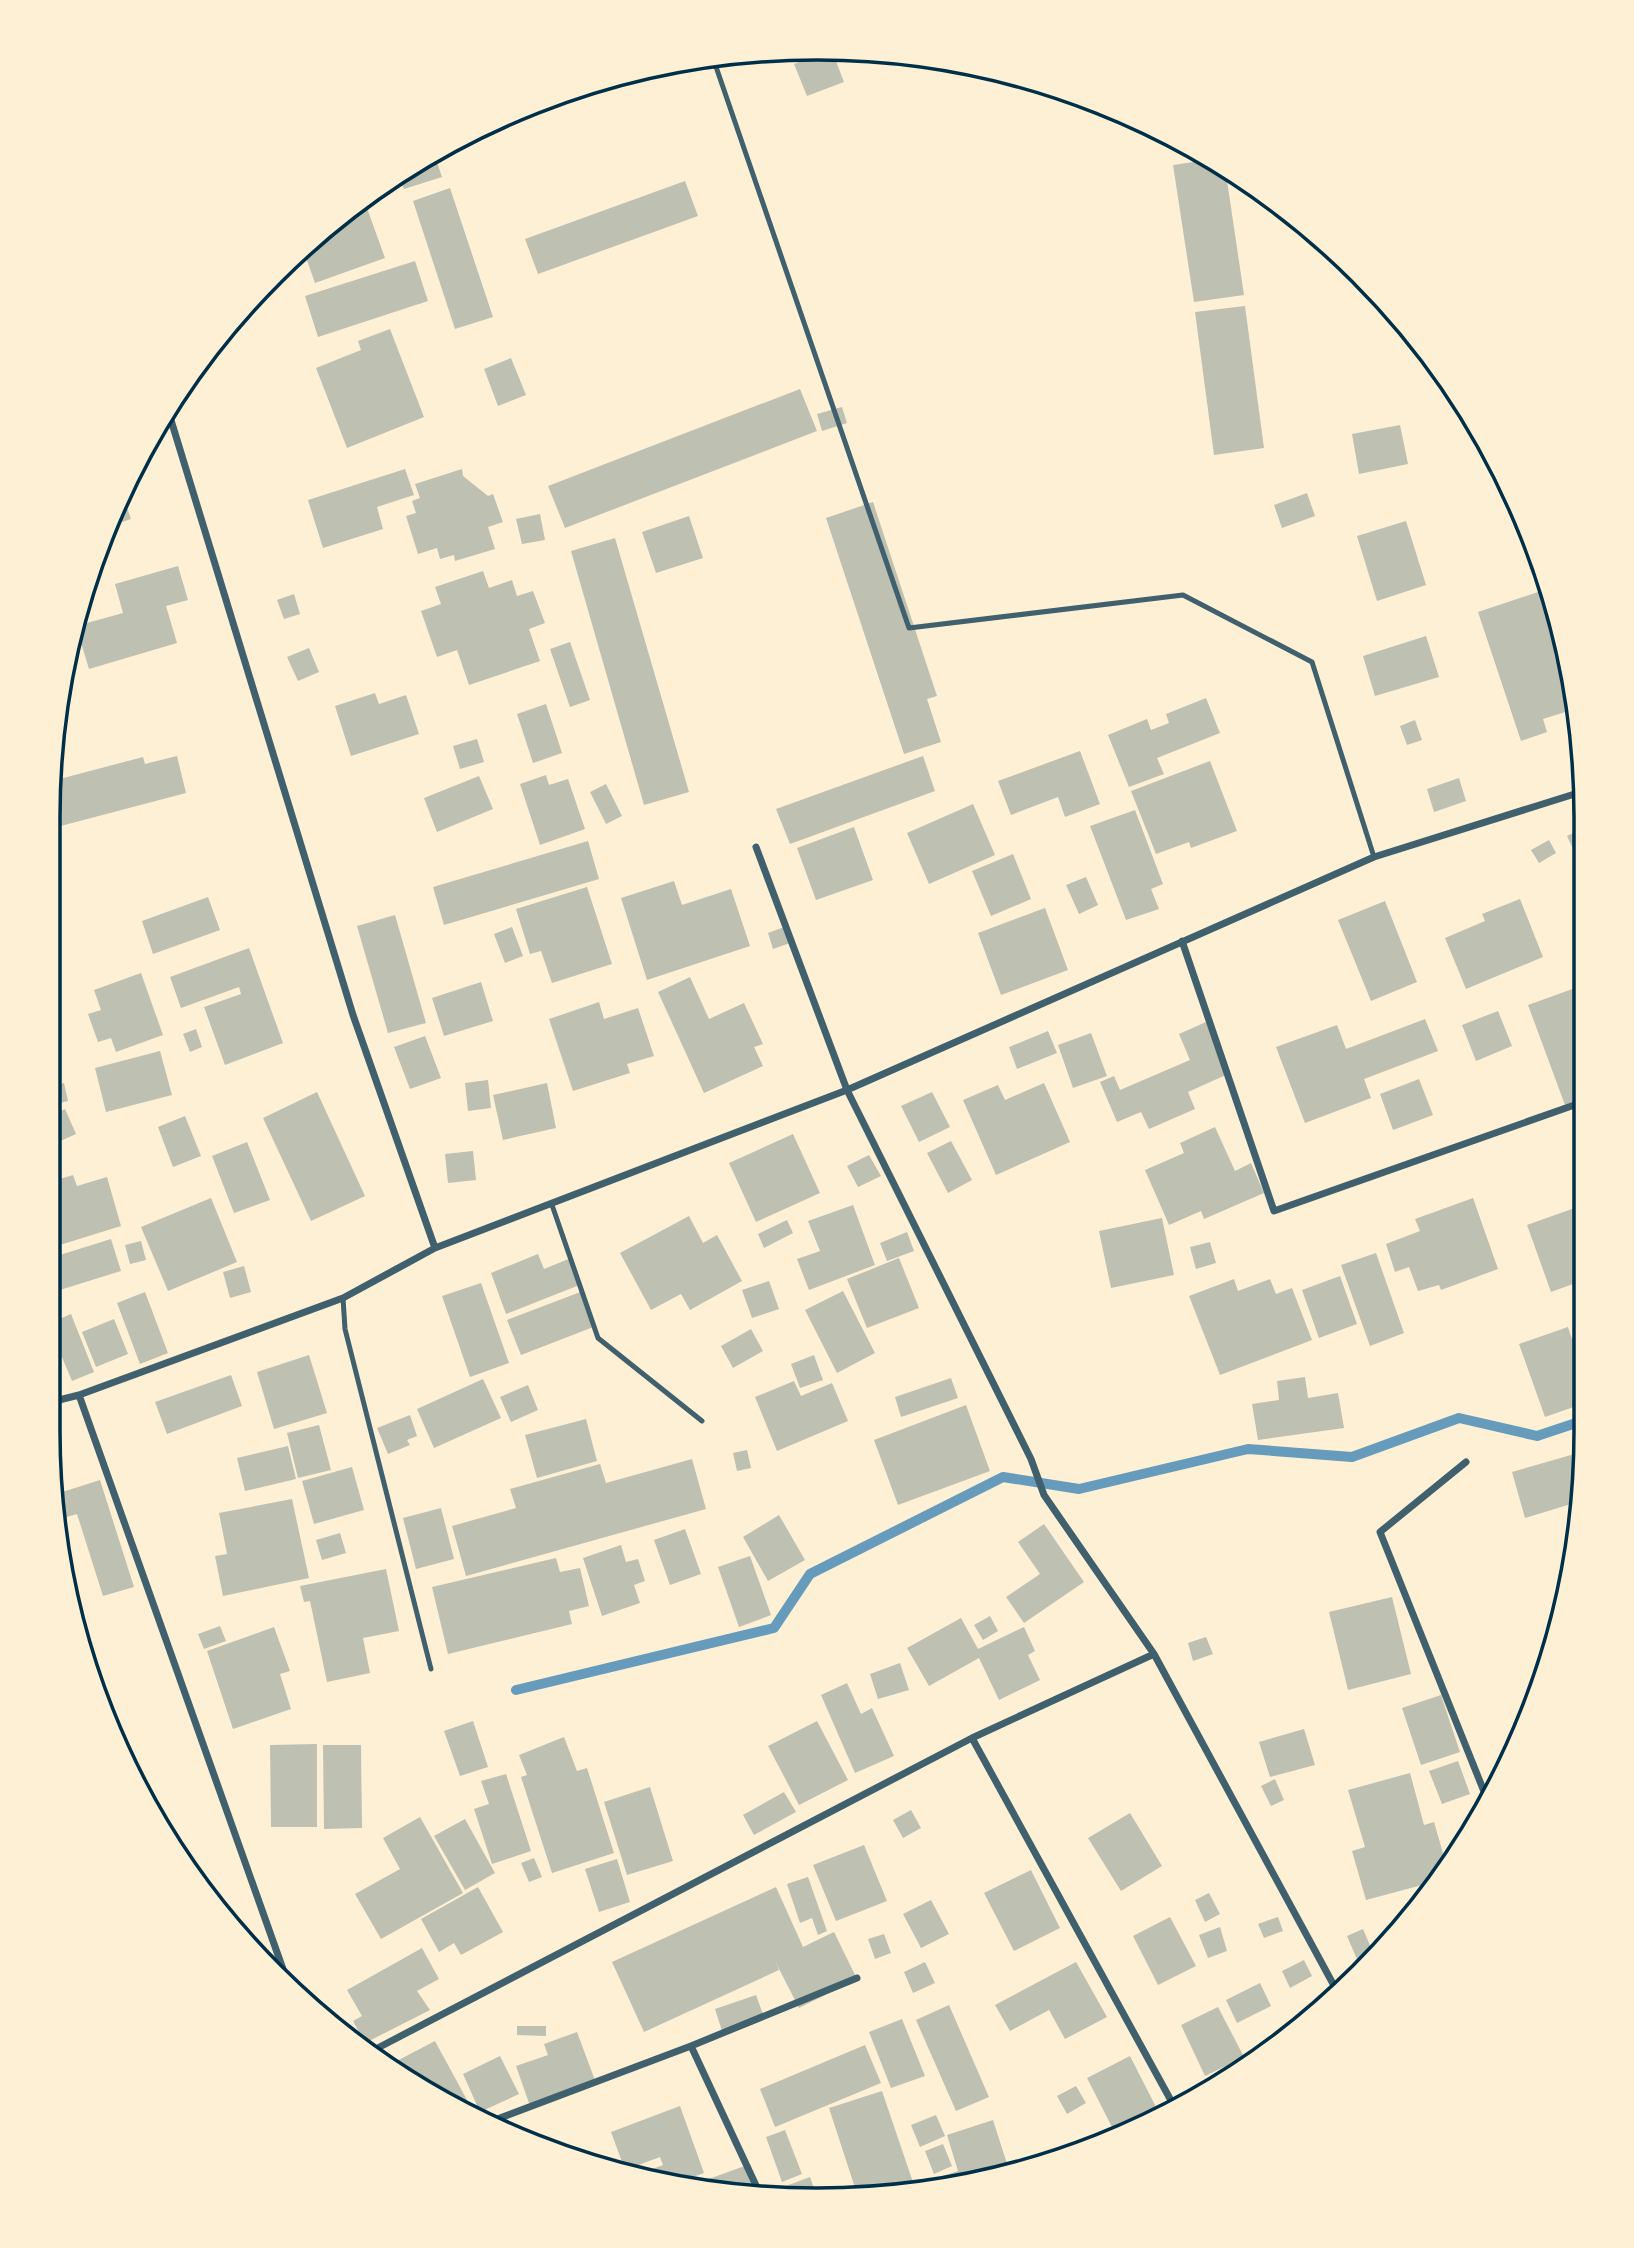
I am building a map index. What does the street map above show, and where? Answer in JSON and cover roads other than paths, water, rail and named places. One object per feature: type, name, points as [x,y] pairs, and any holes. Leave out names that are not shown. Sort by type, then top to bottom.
[{"type":"street","points":[[171,421],[353,1015],[435,1248]]},
{"type":"street","points":[[60,1398],[79,1395],[343,1298],[435,1248],[846,1090],[1374,857],[1574,794]]},
{"type":"street","points":[[756,847],[846,1090],[1031,1459],[1044,1495],[1154,1654],[1334,1985]]},
{"type":"street","points":[[1182,941],[1274,1211],[1574,1105]]},
{"type":"street","points":[[79,1395],[283,1969]]},
{"type":"street","points":[[1466,1462],[1380,1532],[1483,1790]]},
{"type":"street","points":[[378,2048],[972,1738],[1154,1654]]},
{"type":"street","points":[[972,1738],[1171,2100]]},
{"type":"street","points":[[499,2118],[691,2046],[857,1978]]},
{"type":"street","points":[[691,2046],[756,2186]]},
{"type":"lane","points":[[716,66],[909,628],[1183,595],[1312,662],[1374,857]]},
{"type":"lane","points":[[552,1205],[598,1338],[702,1421]]},
{"type":"lane","points":[[343,1298],[345,1329],[431,1669]]},
{"type":"waterway","points":[[516,1690],[774,1628],[810,1574],[1003,1477],[1079,1489],[1248,1449],[1352,1457],[1459,1418],[1537,1436],[1574,1424]]}]
